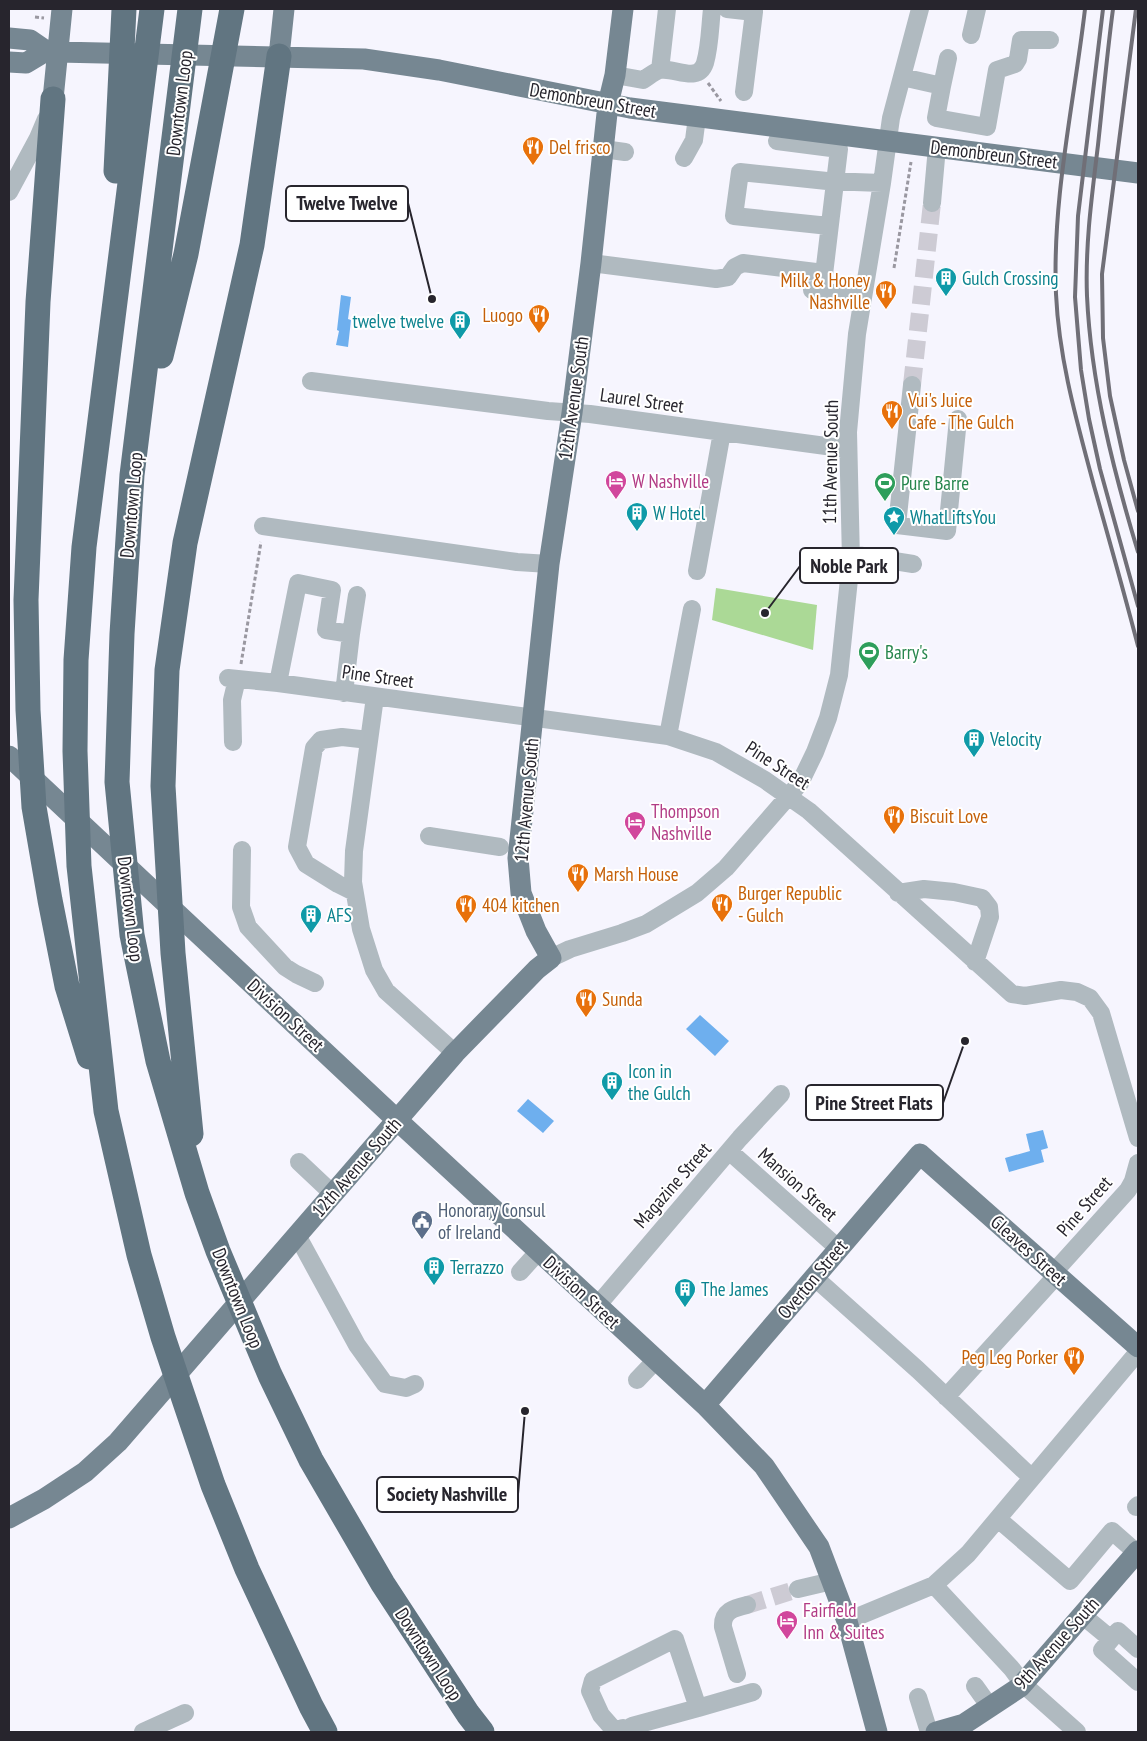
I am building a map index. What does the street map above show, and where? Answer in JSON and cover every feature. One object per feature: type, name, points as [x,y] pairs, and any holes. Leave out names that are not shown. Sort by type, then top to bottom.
[{"type":"highway","points":[[107,358],[124,9]]},
{"type":"highway","name":"Downtown Loop","points":[[152,9],[84,547],[76,660],[79,866],[106,1111],[147,1283],[212,1484],[247,1569],[325,1732]]},
{"type":"highway","name":"Downtown Loop","points":[[190,9],[132,475],[122,634],[117,782],[132,935],[158,1061],[197,1193],[218,1251],[270,1375],[311,1460],[383,1584],[468,1714],[482,1732]]},
{"type":"highway","points":[[132,475],[186,254],[232,9]]},
{"type":"highway","points":[[197,1193],[172,943],[163,786],[167,670],[185,543],[252,245],[279,56]]},
{"type":"highway","points":[[53,99],[38,302],[26,590],[28,710],[34,807],[52,910],[67,986],[106,1111]]},
{"type":"main road","points":[[53,99],[52,52],[62,9]]},
{"type":"main road","points":[[279,56],[284,9]]},
{"type":"main road","name":"12th Avenue South","points":[[9,1518],[44,1499],[85,1472],[118,1442],[455,1054],[537,969],[551,958],[536,931],[521,893],[518,858],[550,564],[591,263],[608,104],[623,9]]},
{"type":"main road","name":"Demonbreun Street","points":[[9,38],[30,40],[52,52]]},
{"type":"main road","name":"Demonbreun Street","points":[[9,62],[26,63],[52,52],[364,59],[439,70],[630,108],[1138,173]]},
{"type":"main road","name":"Division Street","points":[[9,756],[538,1252],[705,1405],[764,1466],[819,1547],[847,1621],[877,1732]]},
{"type":"main road","name":"Overton Street","points":[[705,1405],[920,1154]]},
{"type":"main road","name":"Gleaves Street","points":[[920,1154],[1138,1347]]},
{"type":"main road","name":"9th Avenue South","points":[[936,1732],[971,1727],[990,1706],[1023,1684],[1137,1552]]},
{"type":"street","points":[[660,70],[667,9]]},
{"type":"street","points":[[614,75],[643,80],[660,70],[689,73],[699,72],[706,58],[712,9]]},
{"type":"street","points":[[728,9],[754,10],[744,92]]},
{"type":"street","name":"11th Avenue South","points":[[551,958],[570,949],[646,924],[697,893],[726,868],[800,783],[815,752],[828,718],[839,674],[850,554],[848,449],[853,372],[863,297],[891,118],[920,9]]},
{"type":"street","points":[[971,35],[977,9]]},
{"type":"street","points":[[948,58],[936,118],[988,127],[998,70],[1015,64],[1018,59],[1021,40],[1050,40]]},
{"type":"street","points":[[902,77],[942,86]]},
{"type":"street","points":[[9,192],[38,138],[53,99]]},
{"type":"street","points":[[684,158],[694,140],[697,117]]},
{"type":"street","points":[[777,141],[839,149],[824,273],[817,291],[863,297]]},
{"type":"street","points":[[932,203],[937,147]]},
{"type":"street","points":[[603,149],[625,152]]},
{"type":"street","points":[[829,226],[734,216],[740,172],[835,182],[882,183]]},
{"type":"street","points":[[591,263],[716,279],[728,277],[735,266],[743,263],[824,273]]},
{"type":"street","name":"Laurel Street","points":[[311,381],[848,449]]},
{"type":"street","points":[[912,385],[897,525],[947,531],[958,419]]},
{"type":"street","points":[[697,571],[722,432]]},
{"type":"street","points":[[263,526],[517,562],[550,564]]},
{"type":"street","points":[[850,554],[913,564]]},
{"type":"street","points":[[278,683],[298,584],[332,590],[326,630],[350,634]]},
{"type":"street","points":[[344,693],[350,634],[357,595]]},
{"type":"street","points":[[668,736],[692,609]]},
{"type":"street","points":[[233,742],[232,700],[235,674]]},
{"type":"street","name":"Pine Street","points":[[235,674],[344,693],[668,736],[716,752],[765,780],[809,811],[1012,994],[1026,996],[1062,990],[1077,992],[1090,998],[1101,1013],[1138,1138]]},
{"type":"street","points":[[375,696],[354,851],[354,892],[361,930],[374,970],[391,996],[455,1054]]},
{"type":"street","points":[[354,892],[306,864],[298,847],[314,748],[321,740],[342,737],[369,740]]},
{"type":"street","points":[[429,836],[500,847]]},
{"type":"street","points":[[242,850],[241,907],[248,927],[285,967],[315,983]]},
{"type":"street","points":[[898,893],[924,889],[954,892],[982,898],[989,907],[990,917],[975,962]]},
{"type":"street","name":"Magazine Street","points":[[597,1306],[729,1151],[781,1094]]},
{"type":"street","name":"Mansion Street","points":[[729,1151],[838,1248]]},
{"type":"street","points":[[299,1162],[333,1194]]},
{"type":"street","name":"Pine Street","points":[[946,1397],[1128,1190],[1133,1181],[1138,1163]]},
{"type":"street","points":[[297,1235],[349,1317],[357,1345],[385,1384],[406,1388],[415,1384]]},
{"type":"street","points":[[520,1272],[538,1252]]},
{"type":"street","points":[[814,1277],[1032,1478]]},
{"type":"street","points":[[847,1621],[934,1585],[968,1554],[1138,1352]]},
{"type":"street","points":[[637,1380],[656,1360]]},
{"type":"street","points":[[998,1519],[1070,1581],[1112,1531],[1137,1552]]},
{"type":"street","points":[[798,1589],[832,1581]]},
{"type":"street","points":[[934,1585],[1012,1669],[1023,1684],[1077,1732]]},
{"type":"street","points":[[737,1674],[722,1620],[733,1608],[747,1605]]},
{"type":"street","points":[[1082,1615],[1111,1639]]},
{"type":"street","points":[[1138,1649],[1118,1631],[1102,1650],[1138,1682]]},
{"type":"street","points":[[698,1708],[675,1639],[593,1680],[590,1691],[601,1715],[615,1730],[698,1708],[753,1692]]},
{"type":"street","points":[[975,1686],[990,1706]]},
{"type":"street","points":[[918,1697],[929,1732]]},
{"type":"street","points":[[143,1732],[166,1728],[185,1713]]},
{"type":"path","points":[[699,72],[721,101]]},
{"type":"path","points":[[894,268],[913,144]]},
{"type":"path","points":[[235,674],[263,526]]},
{"type":"green space","points":[[716,588],[817,605],[813,650],[712,620]]},
{"type":"water","points":[[341,295],[351,297],[348,319],[351,320],[348,347],[336,345],[339,331],[337,330]]},
{"type":"water","points":[[700,1015],[729,1041],[715,1056],[686,1029]]},
{"type":"water","points":[[528,1099],[554,1121],[543,1133],[517,1111]]},
{"type":"water","points":[[1043,1130],[1048,1148],[1041,1150],[1044,1162],[1009,1172],[1005,1158],[1030,1151],[1026,1134]]},
{"type":"tunnel","points":[[912,385],[932,203]]},
{"type":"tunnel","points":[[747,1605],[798,1589]]},
{"type":"railway","points":[[1085,9],[1057,222],[1056,294],[1058,319],[1075,415],[1138,646]]},
{"type":"railway","points":[[1103,9],[1078,216],[1075,297],[1081,370],[1089,419],[1100,469],[1138,606]]},
{"type":"railway","points":[[1113,9],[1090,220],[1087,296],[1089,329],[1098,393],[1120,489],[1138,552]]},
{"type":"railway","points":[[1136,9],[1102,274],[1103,338],[1110,396],[1124,460],[1138,511]]},
{"type":"place","name":"Del frisco","points":[[533,166]]},
{"type":"place","name":"Gulch Crossing","points":[[946,297]]},
{"type":"place","name":"Twelve Twelve","points":[[432,299]]},
{"type":"place","name":"Milk & Honey Nashville","points":[[886,310]]},
{"type":"place","name":"Luogo","points":[[539,334]]},
{"type":"place","name":"twelve twelve","points":[[460,340]]},
{"type":"place","name":"Vui's Juice Cafe - The Gulch","points":[[892,430]]},
{"type":"place","name":"W Nashville","points":[[616,500]]},
{"type":"place","name":"Pure Barre","points":[[885,502]]},
{"type":"place","name":"W Hotel","points":[[637,532]]},
{"type":"place","name":"WhatLiftsYou","points":[[894,536]]},
{"type":"place","name":"Noble Park","points":[[765,613]]},
{"type":"place","name":"Barry's","points":[[869,671]]},
{"type":"place","name":"Velocity","points":[[974,758]]},
{"type":"place","name":"Biscuit Love","points":[[894,835]]},
{"type":"place","name":"Thompson Nashville","points":[[635,841]]},
{"type":"place","name":"Marsh House","points":[[578,893]]},
{"type":"place","name":"Burger Republic - Gulch","points":[[722,923]]},
{"type":"place","name":"404 kitchen","points":[[466,924]]},
{"type":"place","name":"AFS","points":[[311,934]]},
{"type":"place","name":"Sunda","points":[[586,1018]]},
{"type":"place","name":"Pine Street Flats","points":[[965,1041]]},
{"type":"place","name":"Icon in the Gulch","points":[[612,1101]]},
{"type":"place","name":"Honorary Consul of Ireland","points":[[422,1240]]},
{"type":"place","name":"Terrazzo","points":[[434,1286]]},
{"type":"place","name":"The James","points":[[685,1308]]},
{"type":"place","name":"Peg Leg Porker","points":[[1074,1376]]},
{"type":"place","name":"Society Nashville","points":[[525,1411]]},
{"type":"place","name":"Fairfield Inn & Suites","points":[[787,1640]]}]
